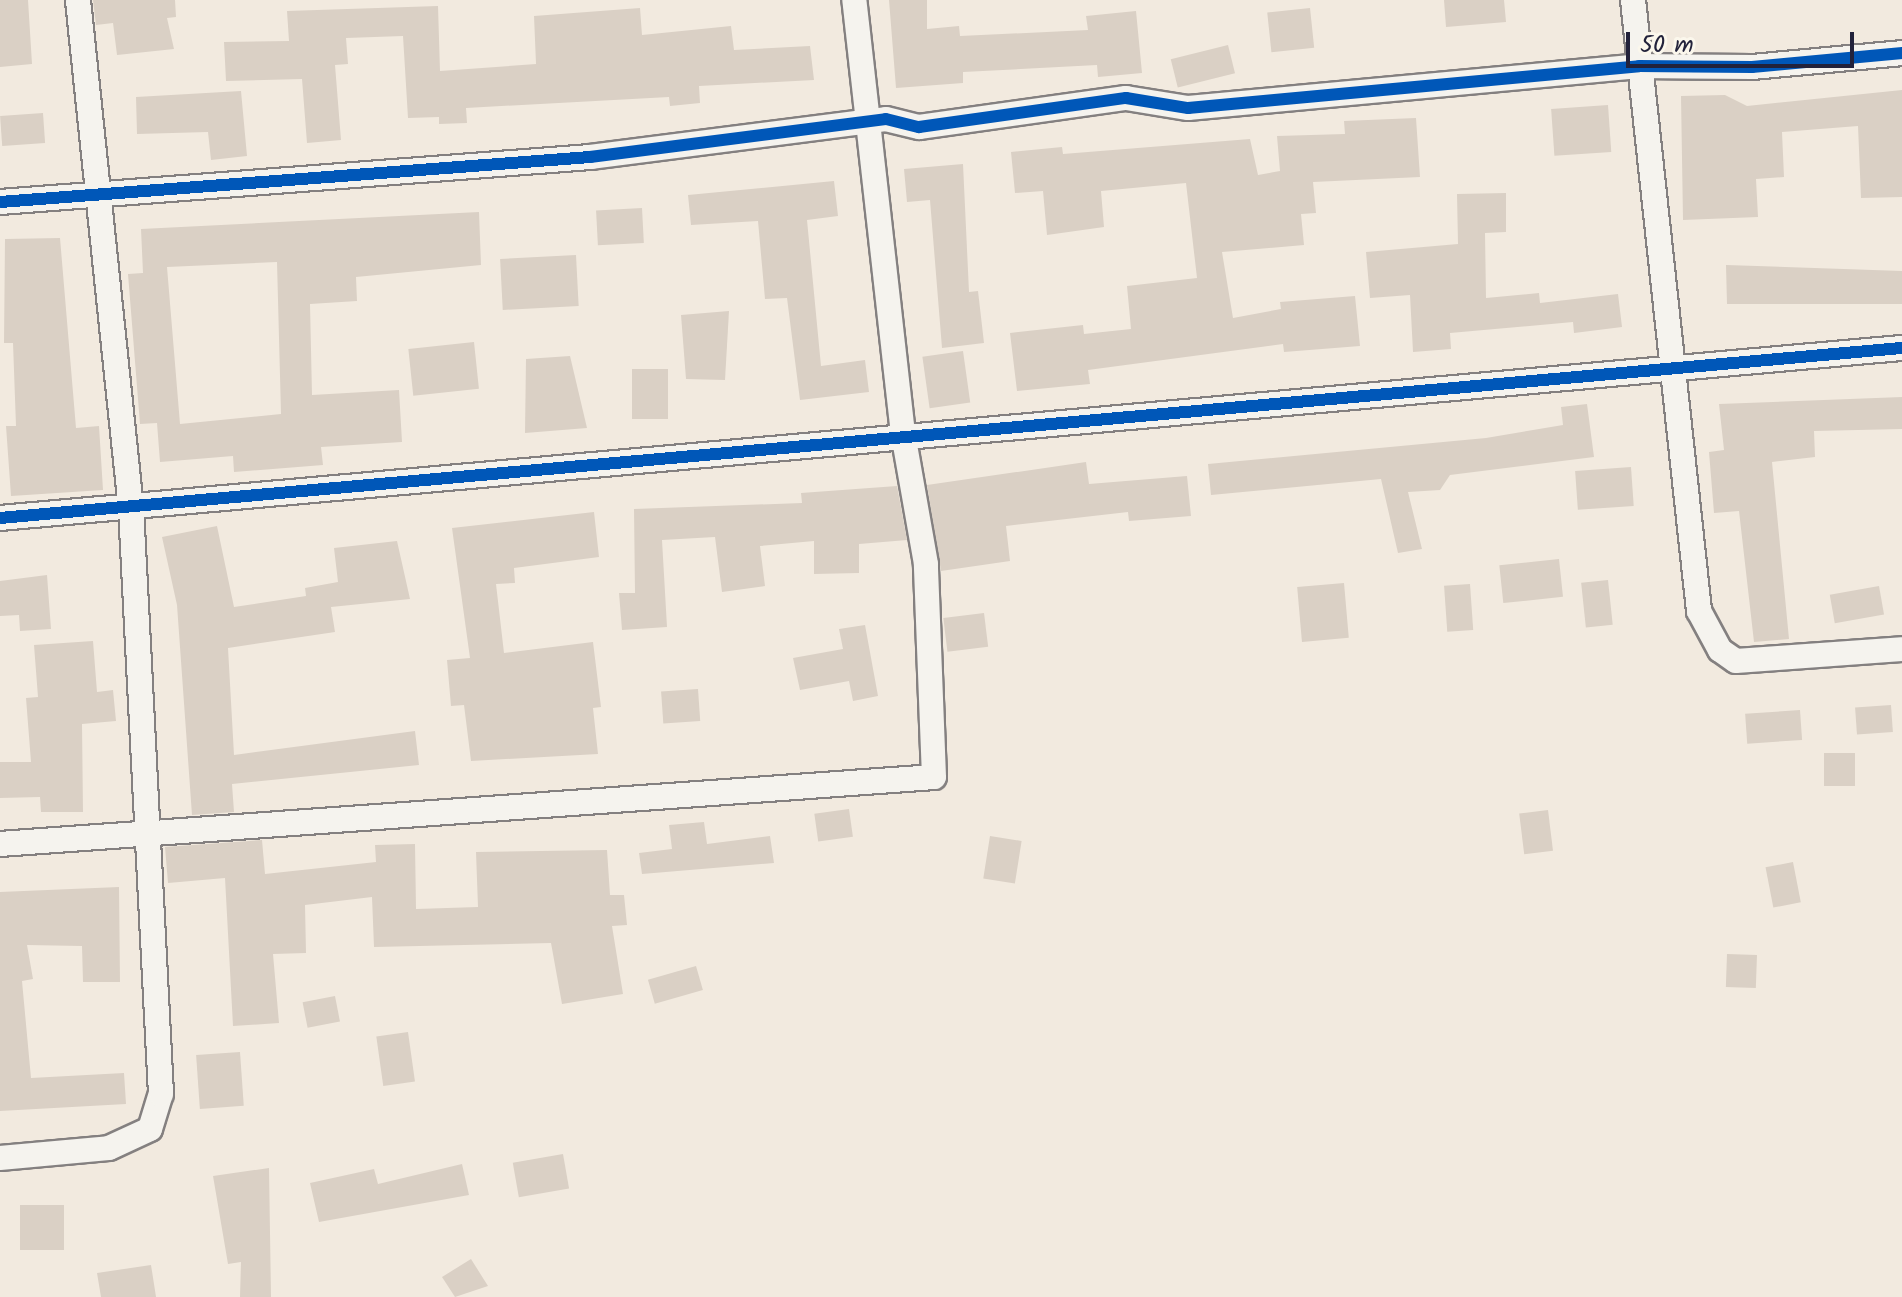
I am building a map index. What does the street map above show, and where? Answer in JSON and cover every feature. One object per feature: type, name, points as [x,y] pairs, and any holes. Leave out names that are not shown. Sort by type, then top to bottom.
[{"type":"street","points":[[0,1158],[109,1148],[150,1129],[161,1094],[152,833],[131,508],[101,194],[78,0]]},
{"type":"street","points":[[0,844],[934,777],[926,564],[903,434],[864,125],[854,0]]},
{"type":"street","points":[[1633,0],[1699,611],[1720,650],[1736,661],[1902,649]]},
{"type":"street","points":[[0,202],[590,157],[864,125],[886,119],[945,124],[1126,98],[1188,108],[1639,66],[1752,67],[1902,53]]},
{"type":"street","points":[[0,518],[903,434],[1674,373],[1902,348]]},
{"type":"building","points":[[0,0],[28,0],[32,64],[0,67]]},
{"type":"building","points":[[93,0],[175,0],[176,17],[167,18],[174,49],[117,55],[113,23],[96,25]]},
{"type":"building","points":[[889,0],[927,0],[927,29],[959,26],[960,36],[1088,30],[1086,16],[1136,11],[1142,73],[1098,77],[1097,65],[963,72],[963,83],[896,88]]},
{"type":"building","points":[[1444,0],[1504,0],[1506,22],[1446,27]]},
{"type":"building","points":[[438,6],[440,71],[536,64],[534,16],[640,8],[642,35],[731,26],[734,50],[810,46],[814,80],[699,86],[700,103],[670,106],[669,97],[466,108],[467,123],[439,124],[439,117],[408,118],[403,36],[346,38],[348,64],[335,65],[341,140],[307,143],[302,79],[226,81],[224,42],[289,41],[287,11]]},
{"type":"building","points":[[1310,8],[1314,48],[1271,52],[1267,12]]},
{"type":"building","points":[[1228,45],[1235,73],[1178,87],[1171,59]]},
{"type":"building","points":[[1902,90],[1902,197],[1861,198],[1858,126],[1782,132],[1784,177],[1756,179],[1758,217],[1683,220],[1681,96],[1725,95],[1747,106]]},
{"type":"building","points":[[241,91],[247,156],[211,160],[208,132],[137,134],[136,97]]},
{"type":"building","points":[[1608,105],[1611,152],[1554,156],[1551,109]]},
{"type":"building","points":[[43,113],[45,143],[2,146],[0,116]]},
{"type":"building","points":[[1416,118],[1420,177],[1313,182],[1316,213],[1301,214],[1304,245],[1222,252],[1233,318],[1281,309],[1280,302],[1355,296],[1360,346],[1284,352],[1283,344],[1088,370],[1090,384],[1017,391],[1010,333],[1083,325],[1084,334],[1131,329],[1127,286],[1197,278],[1186,183],[1101,191],[1104,227],[1047,235],[1043,191],[1015,193],[1011,152],[1062,147],[1063,154],[1250,139],[1258,175],[1280,171],[1277,136],[1345,134],[1344,121]]},
{"type":"building","points":[[963,164],[969,292],[978,291],[984,343],[942,348],[930,200],[907,202],[904,169]]},
{"type":"building","points":[[834,181],[838,216],[807,220],[821,366],[865,360],[869,392],[800,400],[787,298],[765,299],[758,221],[691,225],[688,195]]},
{"type":"building","points":[[1506,193],[1506,232],[1485,233],[1486,298],[1539,293],[1540,303],[1618,294],[1622,327],[1574,333],[1573,322],[1450,333],[1451,349],[1413,352],[1410,295],[1370,298],[1366,252],[1458,244],[1457,194]]},
{"type":"building","points":[[642,208],[644,243],[598,245],[596,210]]},
{"type":"building","points":[[479,212],[481,265],[356,277],[357,301],[310,304],[312,395],[399,390],[402,442],[321,447],[323,465],[234,472],[233,456],[160,462],[157,423],[140,424],[128,274],[143,273],[141,229]],"holes":[[[277,262],[281,414],[180,424],[167,267]]]},
{"type":"building","points":[[60,238],[76,428],[99,426],[103,490],[11,496],[6,426],[16,426],[13,343],[4,343],[5,239]]},
{"type":"building","points":[[576,255],[579,306],[503,310],[500,259]]},
{"type":"building","points":[[1726,265],[1902,271],[1902,304],[1727,304]]},
{"type":"building","points":[[729,311],[725,380],[686,379],[681,315]]},
{"type":"building","points":[[474,342],[479,389],[413,396],[408,349]]},
{"type":"building","points":[[963,351],[970,402],[930,408],[922,357]]},
{"type":"building","points":[[570,356],[587,428],[525,433],[526,359]]},
{"type":"building","points":[[632,369],[668,369],[668,419],[632,419]]},
{"type":"building","points":[[1902,397],[1902,429],[1814,431],[1815,457],[1772,462],[1789,639],[1754,642],[1739,511],[1714,513],[1709,452],[1724,450],[1719,404]]},
{"type":"building","points":[[1587,404],[1594,457],[1450,475],[1440,490],[1408,492],[1422,549],[1398,553],[1381,479],[1211,495],[1208,464],[1486,438],[1563,425],[1561,407]]},
{"type":"building","points":[[1086,462],[1089,484],[1187,476],[1191,516],[1129,521],[1128,512],[1006,526],[1010,561],[941,571],[927,485]]},
{"type":"building","points":[[1631,467],[1634,506],[1578,510],[1575,471]]},
{"type":"building","points":[[897,486],[907,540],[859,544],[859,573],[814,574],[814,541],[760,546],[765,586],[722,592],[715,537],[662,540],[667,627],[622,630],[619,593],[635,593],[634,509],[802,503],[801,493]]},
{"type":"building","points":[[594,512],[599,557],[514,568],[515,583],[496,584],[504,653],[593,642],[601,707],[593,708],[598,754],[471,761],[464,705],[451,706],[447,660],[470,658],[452,528]]},
{"type":"building","points":[[217,526],[234,607],[306,596],[305,588],[338,582],[334,548],[397,541],[410,599],[331,607],[335,632],[228,648],[234,755],[415,731],[419,765],[232,784],[234,812],[192,815],[177,605],[162,537]]},
{"type":"building","points":[[1559,559],[1563,597],[1503,603],[1499,565]]},
{"type":"building","points":[[47,575],[51,629],[20,631],[19,615],[0,616],[0,581]]},
{"type":"building","points":[[1608,580],[1613,625],[1586,628],[1581,583]]},
{"type":"building","points":[[1344,583],[1349,638],[1302,642],[1297,587]]},
{"type":"building","points":[[1470,584],[1473,630],[1447,632],[1444,586]]},
{"type":"building","points":[[1879,586],[1884,615],[1835,623],[1830,595]]},
{"type":"building","points":[[984,613],[988,647],[947,652],[943,618]]},
{"type":"building","points":[[865,625],[878,696],[853,701],[849,681],[800,690],[793,658],[843,649],[839,629]]},
{"type":"building","points":[[93,641],[97,692],[113,690],[116,721],[82,724],[83,812],[41,812],[40,797],[0,798],[0,762],[31,762],[26,698],[38,697],[34,645]]},
{"type":"building","points":[[698,689],[700,721],[663,724],[661,692]]},
{"type":"building","points":[[1891,705],[1893,732],[1857,734],[1855,708]]},
{"type":"building","points":[[1800,710],[1802,740],[1747,744],[1745,714]]},
{"type":"building","points":[[1824,753],[1855,753],[1855,786],[1824,786]]},
{"type":"building","points":[[849,809],[853,837],[818,842],[814,814]]},
{"type":"building","points":[[1548,810],[1553,851],[1524,854],[1519,814]]},
{"type":"building","points":[[704,822],[707,844],[770,836],[774,863],[642,874],[639,853],[672,849],[669,825]]},
{"type":"building","points":[[990,836],[1022,841],[1015,883],[983,878]]},
{"type":"building","points":[[262,840],[265,874],[376,862],[375,845],[415,844],[416,909],[478,907],[476,852],[607,850],[610,895],[624,895],[627,925],[612,926],[623,994],[562,1004],[551,943],[374,947],[372,897],[305,905],[306,953],[273,954],[279,1023],[233,1026],[225,878],[168,883],[165,847]]},
{"type":"building","points":[[1793,862],[1801,902],[1773,908],[1766,867]]},
{"type":"building","points":[[119,887],[120,982],[83,982],[82,946],[27,945],[33,979],[22,981],[31,1078],[124,1073],[126,1104],[0,1111],[0,892]]},
{"type":"building","points":[[1727,954],[1757,955],[1756,988],[1726,987]]},
{"type":"building","points":[[696,966],[703,990],[655,1004],[648,980]]},
{"type":"building","points":[[335,996],[340,1022],[308,1028],[303,1002]]},
{"type":"building","points":[[408,1032],[415,1082],[383,1086],[376,1036]]},
{"type":"building","points":[[240,1052],[244,1106],[200,1109],[196,1055]]},
{"type":"building","points":[[563,1154],[569,1188],[519,1197],[513,1163]]},
{"type":"building","points":[[462,1164],[469,1195],[319,1222],[310,1183],[374,1169],[378,1184]]},
{"type":"building","points":[[269,1168],[271,1297],[240,1297],[241,1262],[228,1264],[213,1176]]},
{"type":"building","points":[[20,1205],[64,1205],[64,1250],[20,1250]]},
{"type":"building","points":[[471,1259],[488,1286],[455,1297],[442,1277]]},
{"type":"building","points":[[151,1265],[156,1297],[101,1297],[97,1273]]},
{"type":"cycle path","points":[[0,202],[590,157],[886,119],[919,127],[1126,98],[1188,108],[1639,66],[1752,67],[1902,53]]},
{"type":"cycle path","points":[[0,518],[1902,348]]}]
